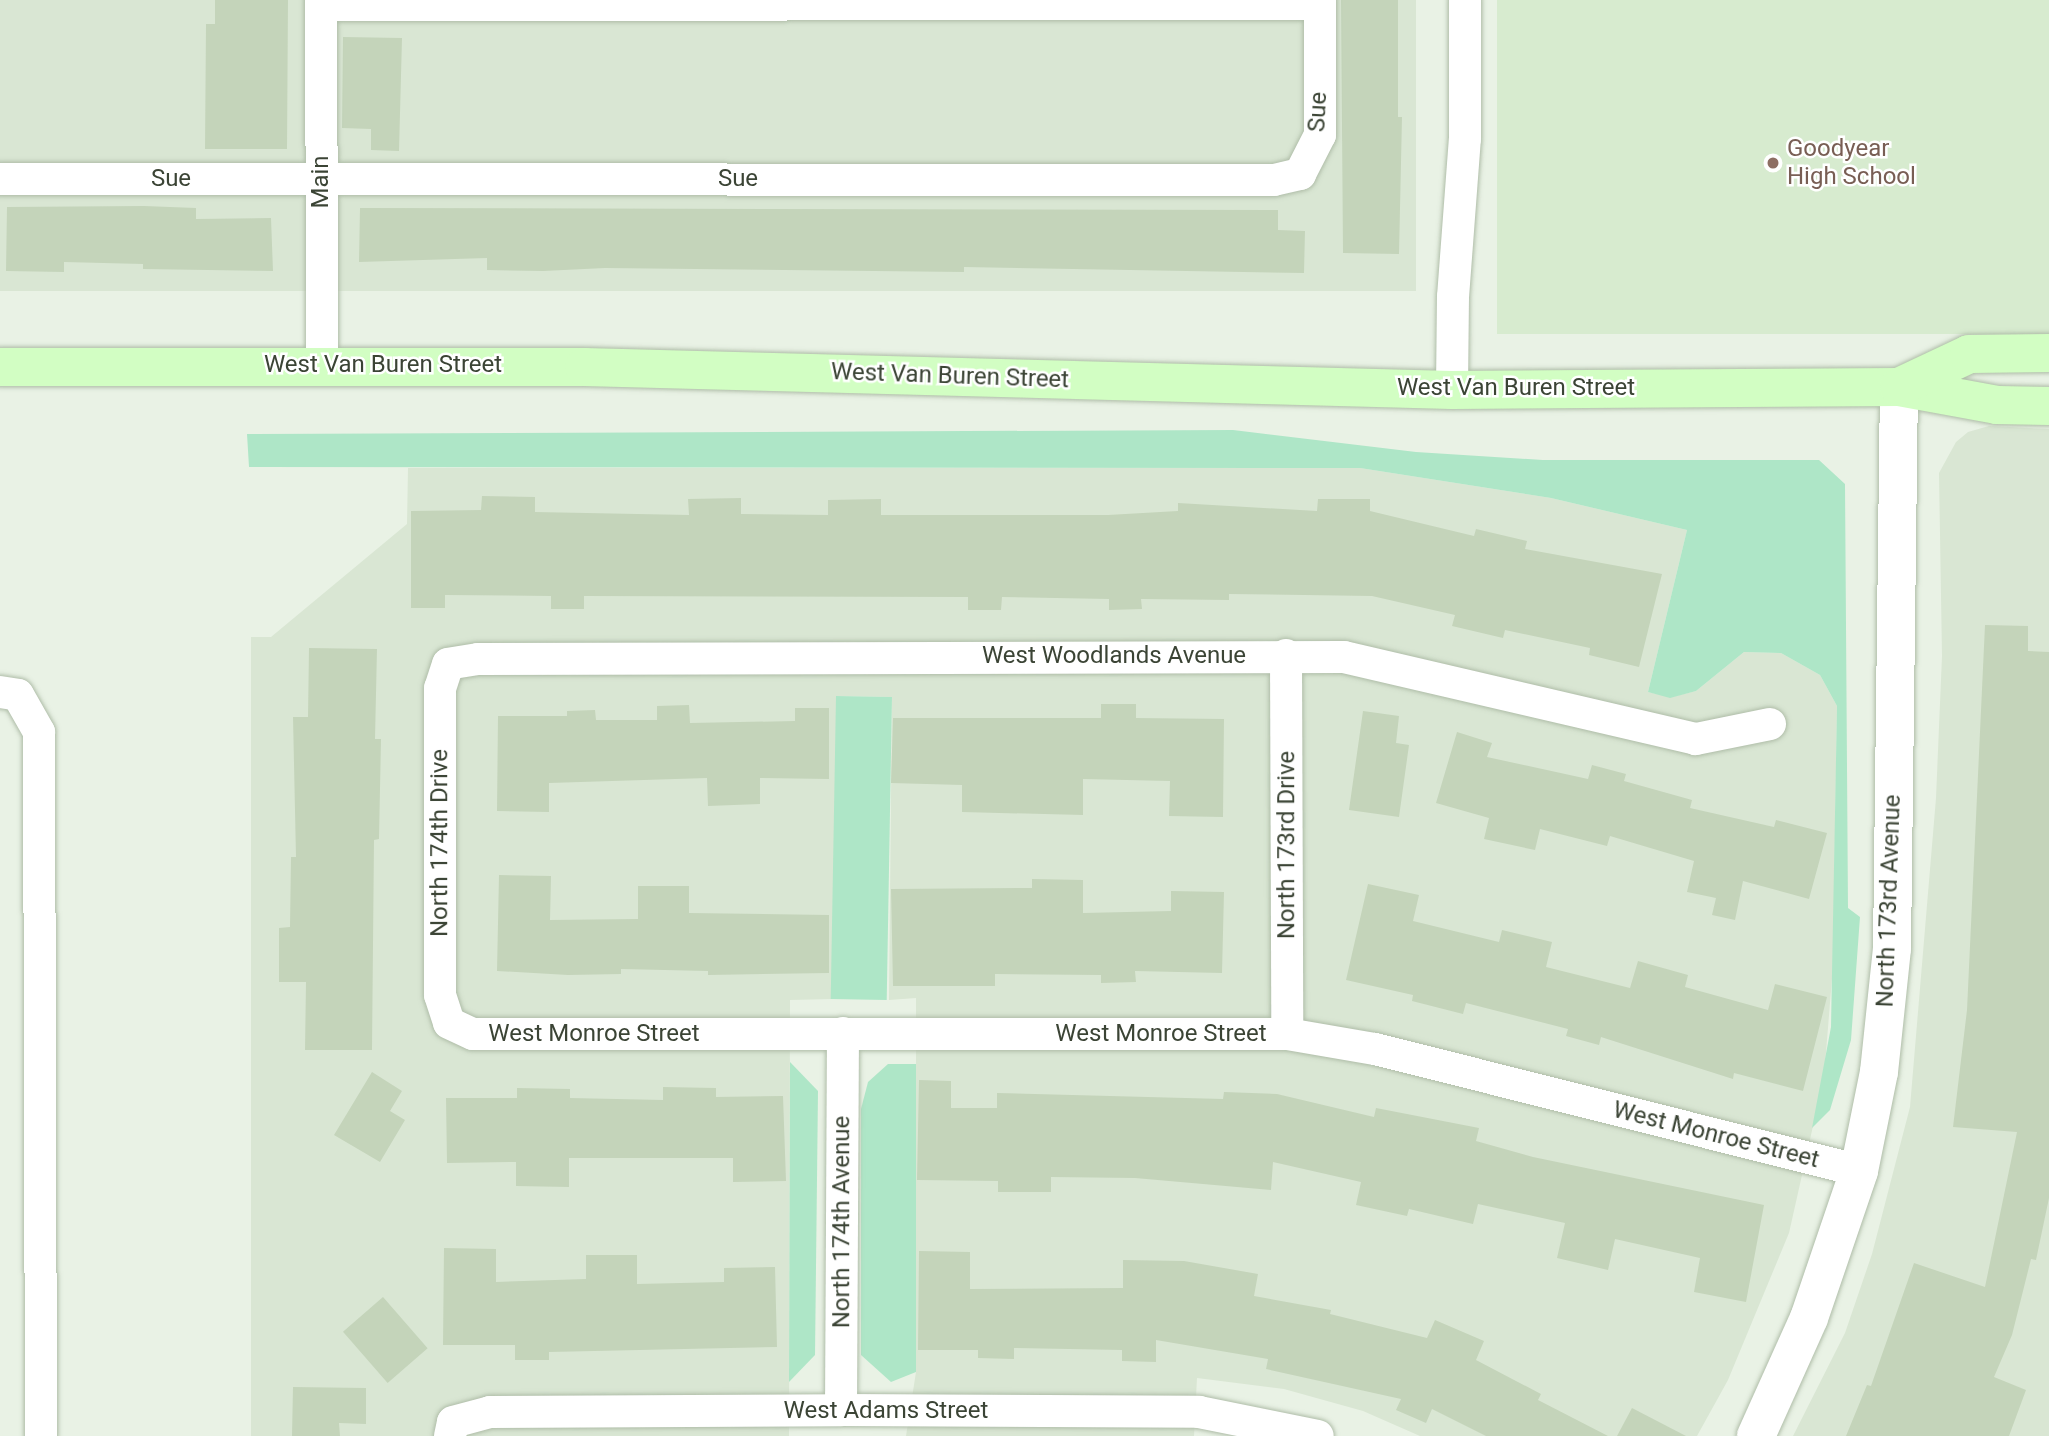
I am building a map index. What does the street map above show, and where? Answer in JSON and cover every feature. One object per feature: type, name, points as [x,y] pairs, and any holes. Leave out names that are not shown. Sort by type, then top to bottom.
[{"type":"main road","name":"West Van Buren Street","points":[[1899,387],[1969,354],[2049,353]]},
{"type":"main road","name":"West Van Buren Street","points":[[0,367],[322,364],[705,369],[1452,390],[1899,387],[1997,405],[2049,405]]},
{"type":"street","points":[[1452,390],[1452,297],[1465,139],[1465,0]]},
{"type":"street","points":[[321,2],[1320,2]]},
{"type":"street","name":"Main","points":[[321,2],[322,364]]},
{"type":"street","name":"Sue","points":[[0,179],[1274,180],[1300,174],[1320,135],[1320,2]]},
{"type":"street","name":"North 173rd Avenue","points":[[1756,1436],[1809,1318],[1859,1171],[1879,1072],[1892,949],[1899,387]]},
{"type":"street","name":"West Woodlands Avenue","points":[[448,664],[492,659],[1286,655],[1356,660],[1696,738],[1770,724]]},
{"type":"street","name":"North 173rd Drive","points":[[1286,655],[1287,1034]]},
{"type":"street","name":"North 174th Drive","points":[[448,664],[440,688],[440,995],[449,1023]]},
{"type":"street","points":[[0,692],[18,695],[38,732],[41,1436]]},
{"type":"street","name":"West Monroe Street","points":[[449,1023],[473,1034],[1287,1034],[1375,1049],[1859,1171]]},
{"type":"street","name":"North 174th Avenue","points":[[841,1410],[843,1033]]},
{"type":"street","name":"West Adams Street","points":[[452,1429],[490,1412],[1199,1412],[1318,1436]]},
{"type":"shaded area","points":[[0,0],[1416,0],[1416,291],[0,291]]},
{"type":"shaded area","name":"Goodyear High School","points":[[1497,0],[2049,0],[2049,334],[1497,334]]},
{"type":"shaded area","points":[[1989,426],[2049,429],[2049,1436],[1793,1436],[1845,1333],[1872,1254],[1910,1107],[1936,798],[1942,656],[1939,473],[1956,442],[1968,432]]},
{"type":"shaded area","points":[[1233,430],[1416,452],[1543,460],[1819,460],[1845,484],[1848,908],[1860,917],[1851,1040],[1830,1110],[1812,1128],[1831,1027],[1837,706],[1820,675],[1781,653],[1744,652],[1696,691],[1670,698],[1648,692],[1687,530],[1551,498],[1360,468],[249,467],[247,434]]},
{"type":"shaded area","points":[[408,468],[1360,468],[1551,498],[1687,530],[1648,692],[1671,697],[1696,691],[1744,652],[1781,653],[1820,675],[1837,706],[1833,966],[1824,1077],[1789,1233],[1728,1380],[1697,1436],[1420,1436],[1363,1411],[1284,1389],[1197,1378],[1194,1436],[906,1436],[916,1372],[916,998],[889,1000],[892,697],[837,696],[834,999],[790,1000],[789,1436],[251,1436],[251,637],[271,637],[407,524]]},
{"type":"shaded area","points":[[836,696],[892,697],[887,1000],[831,999]]},
{"type":"shaded area","points":[[790,1062],[818,1091],[815,1355],[789,1382]]},
{"type":"shaded area","points":[[888,1064],[916,1064],[916,1372],[891,1382],[861,1355],[861,1109],[868,1082]]},
{"type":"building","points":[[215,0],[288,0],[287,149],[205,149],[206,24],[215,24]]},
{"type":"building","points":[[1341,0],[1398,0],[1398,117],[1402,117],[1399,254],[1343,253]]},
{"type":"building","points":[[343,37],[402,38],[399,151],[371,150],[371,129],[342,128]]},
{"type":"building","points":[[7,207],[196,208],[196,219],[271,218],[273,271],[143,269],[143,264],[64,262],[64,272],[6,271]]},
{"type":"building","points":[[360,208],[1278,210],[1278,230],[1305,231],[1304,273],[964,267],[964,272],[605,268],[543,271],[487,270],[487,258],[359,262]]},
{"type":"building","points":[[482,496],[535,497],[535,512],[689,515],[688,499],[741,498],[741,514],[828,515],[828,500],[881,499],[881,515],[1108,515],[1178,511],[1178,503],[1317,511],[1318,499],[1370,499],[1370,511],[1474,536],[1476,529],[1527,541],[1525,549],[1662,574],[1639,667],[1589,655],[1590,648],[1505,630],[1503,638],[1452,626],[1455,615],[1372,596],[1229,594],[1229,600],[1141,599],[1142,609],[1109,610],[1109,599],[1002,597],[1001,610],[968,610],[968,597],[584,596],[584,609],[551,609],[551,596],[445,595],[445,608],[411,608],[411,511],[481,510]]},
{"type":"building","points":[[1985,625],[2028,626],[2028,651],[2049,652],[2049,1198],[2036,1260],[2031,1259],[2012,1335],[1994,1377],[2026,1390],[2009,1436],[1846,1436],[1867,1385],[1871,1386],[1914,1263],[1985,1287],[2017,1132],[1953,1127],[1967,1010]]},
{"type":"building","points":[[309,648],[377,649],[375,739],[381,739],[379,839],[374,840],[372,1050],[305,1050],[306,982],[279,982],[279,928],[290,927],[291,857],[296,857],[293,717],[308,717]]},
{"type":"building","points":[[1101,704],[1136,704],[1136,718],[1224,719],[1223,817],[1169,816],[1170,781],[1083,779],[1083,815],[962,812],[962,785],[891,783],[893,718],[1101,718]]},
{"type":"building","points":[[689,705],[690,723],[795,721],[795,708],[829,708],[829,779],[760,778],[760,804],[708,806],[707,778],[549,783],[549,812],[497,811],[498,716],[567,716],[567,711],[595,710],[596,720],[657,720],[657,706]]},
{"type":"building","points":[[1363,711],[1399,716],[1396,743],[1409,745],[1399,817],[1349,810]]},
{"type":"building","points":[[1457,732],[1492,743],[1487,757],[1588,779],[1592,765],[1626,774],[1624,781],[1692,800],[1690,808],[1774,827],[1776,820],[1827,833],[1809,899],[1743,881],[1735,920],[1712,915],[1716,898],[1687,892],[1694,861],[1610,836],[1607,846],[1540,829],[1535,850],[1484,839],[1489,818],[1436,803]]},
{"type":"building","points":[[499,875],[551,876],[550,920],[638,919],[638,886],[689,886],[689,913],[829,915],[829,973],[708,975],[708,971],[621,969],[621,974],[568,975],[497,971]]},
{"type":"building","points":[[1032,879],[1083,880],[1083,913],[1171,911],[1171,891],[1224,892],[1222,973],[1135,971],[1136,982],[1101,983],[1101,975],[995,974],[995,986],[893,986],[891,889],[1032,888]]},
{"type":"building","points":[[1368,884],[1419,895],[1413,921],[1499,942],[1502,930],[1552,942],[1546,967],[1630,988],[1638,961],[1688,975],[1685,987],[1768,1010],[1775,984],[1827,997],[1803,1091],[1734,1073],[1733,1079],[1601,1037],[1599,1045],[1566,1036],[1568,1029],[1466,1003],[1463,1014],[1412,1001],[1413,995],[1346,980]]},
{"type":"building","points":[[372,1072],[402,1091],[390,1111],[405,1120],[380,1162],[334,1135]]},
{"type":"building","points":[[919,1080],[951,1081],[951,1108],[997,1108],[997,1093],[1223,1099],[1224,1092],[1277,1094],[1374,1117],[1376,1108],[1479,1128],[1476,1141],[1533,1157],[1764,1205],[1746,1302],[1694,1292],[1700,1258],[1615,1239],[1608,1270],[1557,1258],[1565,1223],[1478,1204],[1473,1224],[1409,1209],[1407,1216],[1356,1205],[1361,1182],[1273,1162],[1271,1190],[1135,1178],[1051,1177],[1051,1192],[998,1192],[998,1181],[917,1180]]},
{"type":"building","points":[[663,1087],[716,1088],[716,1097],[783,1096],[786,1181],[733,1182],[733,1158],[569,1158],[569,1187],[516,1186],[516,1162],[447,1163],[446,1098],[517,1098],[517,1088],[570,1089],[570,1098],[663,1100]]},
{"type":"building","points":[[444,1248],[496,1249],[496,1282],[586,1279],[586,1255],[637,1255],[637,1284],[724,1282],[724,1268],[775,1267],[777,1347],[549,1352],[549,1360],[515,1360],[515,1345],[443,1345]]},
{"type":"building","points":[[919,1251],[970,1252],[970,1289],[1123,1288],[1123,1260],[1184,1261],[1258,1274],[1254,1296],[1331,1310],[1330,1314],[1427,1338],[1435,1320],[1484,1341],[1476,1360],[1541,1394],[1538,1400],[1608,1436],[1486,1436],[1432,1409],[1426,1423],[1396,1410],[1401,1399],[1266,1369],[1268,1359],[1156,1340],[1156,1362],[1122,1361],[1122,1350],[1014,1348],[1014,1359],[978,1358],[978,1350],[918,1350]]},
{"type":"building","points":[[383,1297],[428,1348],[388,1383],[343,1332]]},
{"type":"building","points":[[293,1387],[366,1388],[366,1424],[339,1423],[340,1436],[292,1436]]},
{"type":"building","points":[[1632,1408],[1686,1436],[1617,1436]]},
{"type":"place","name":"Goodyear High School","points":[[1773,163]]}]
